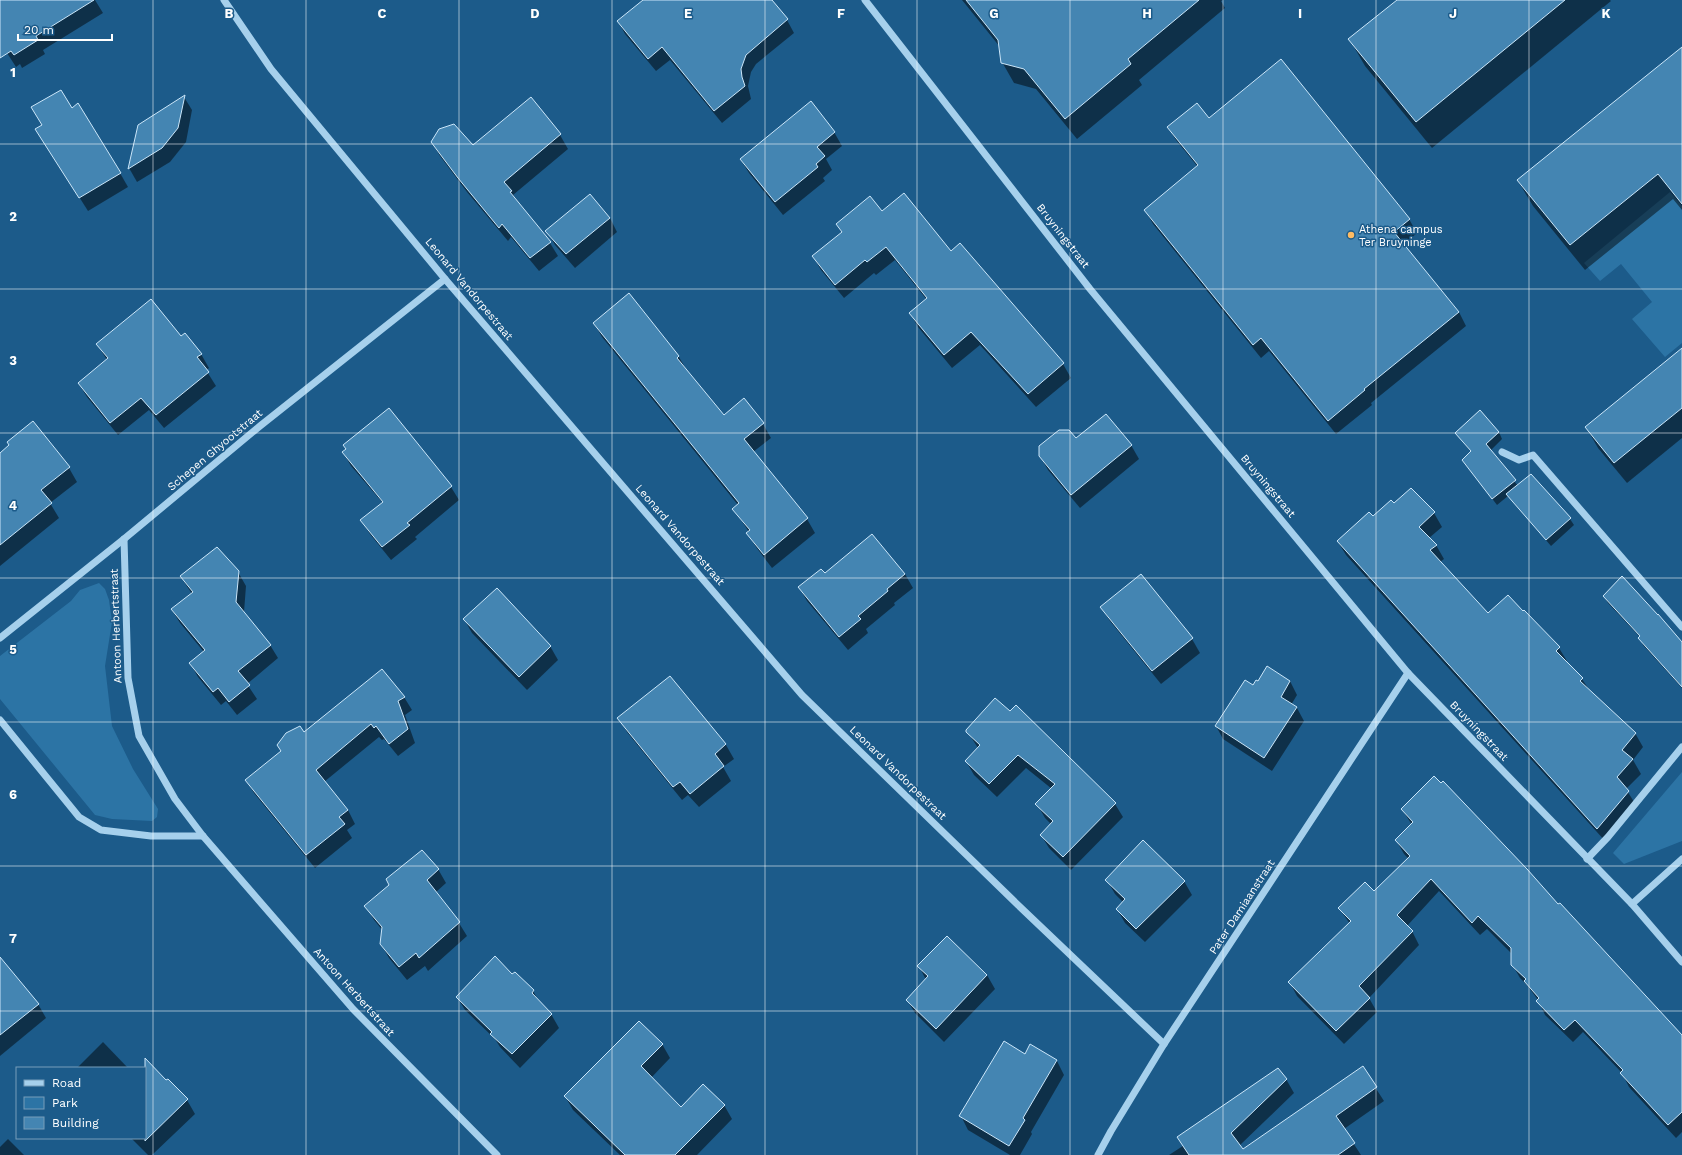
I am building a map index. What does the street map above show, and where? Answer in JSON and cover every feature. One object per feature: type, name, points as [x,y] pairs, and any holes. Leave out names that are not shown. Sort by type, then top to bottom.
[{"type":"street","name":"Leonard Vandorpestraat","points":[[224,0],[271,69],[445,279],[802,695],[1164,1044]]},
{"type":"street","name":"Bruyningstraat","points":[[865,0],[1090,289],[1408,673],[1632,904],[1682,962]]},
{"type":"street","name":"Schepen Ghyootstraat","points":[[0,638],[124,539],[260,426],[445,279]]},
{"type":"street","points":[[1502,452],[1519,460],[1533,455],[1682,627]]},
{"type":"street","name":"Antoon Herbertstraat","points":[[124,539],[128,678],[139,736],[175,798],[202,836],[353,1010],[497,1155]]},
{"type":"street","name":"Pater Damiaanstraat","points":[[1098,1155],[1164,1044],[1408,673]]},
{"type":"street","points":[[0,720],[79,817],[101,830],[151,836],[202,836]]},
{"type":"street","points":[[1587,859],[1608,837],[1682,747]]},
{"type":"street","points":[[1632,904],[1682,859]]},
{"type":"green space","points":[[1670,192],[1682,206],[1682,343],[1665,357],[1632,319],[1652,302],[1621,264],[1600,281],[1584,263]]},
{"type":"green space","points":[[99,583],[105,589],[109,600],[112,622],[105,666],[112,726],[133,769],[158,809],[157,817],[152,821],[112,819],[95,815],[0,699],[0,656],[71,601],[80,590]]},
{"type":"green space","points":[[1682,772],[1682,841],[1624,864],[1613,853]]},
{"type":"building","points":[[0,0],[94,0],[36,36],[38,40],[14,55],[11,51],[0,58]]},
{"type":"building","points":[[643,0],[772,0],[788,19],[746,55],[741,69],[745,86],[714,111],[662,47],[648,59],[617,21]]},
{"type":"building","points":[[966,0],[1199,0],[1128,59],[1131,64],[1065,119],[1024,69],[1001,63],[998,40]]},
{"type":"building","points":[[1397,0],[1565,0],[1416,122],[1348,39]]},
{"type":"building","points":[[1682,47],[1682,204],[1658,174],[1570,245],[1517,180]]},
{"type":"building","points":[[1281,59],[1410,219],[1394,232],[1459,312],[1364,389],[1365,390],[1328,421],[1261,338],[1253,345],[1144,210],[1198,165],[1167,127],[1197,103],[1209,118]]},
{"type":"building","points":[[61,90],[72,108],[78,103],[121,173],[79,198],[35,129],[42,125],[31,107]]},
{"type":"building","points":[[185,95],[178,128],[162,148],[128,169],[138,125]]},
{"type":"building","points":[[531,97],[561,134],[504,182],[512,191],[510,192],[551,242],[530,258],[502,224],[499,228],[431,142],[439,129],[454,124],[473,145]]},
{"type":"building","points":[[811,101],[835,132],[817,147],[825,156],[816,164],[818,167],[775,202],[740,159]]},
{"type":"building","points":[[904,193],[951,251],[960,243],[1064,363],[1028,394],[971,332],[944,355],[909,313],[927,298],[886,247],[867,262],[865,260],[835,285],[812,256],[842,232],[836,224],[870,196],[882,211]]},
{"type":"building","points":[[590,194],[610,218],[566,254],[545,231]]},
{"type":"building","points":[[629,293],[679,356],[677,358],[724,415],[744,398],[764,423],[744,439],[808,518],[764,555],[746,533],[750,530],[732,509],[739,503],[593,323]]},
{"type":"building","points":[[151,299],[181,336],[185,333],[202,354],[197,357],[209,372],[156,415],[141,398],[110,423],[78,383],[108,358],[96,344]]},
{"type":"building","points":[[1682,348],[1682,408],[1614,463],[1585,427]]},
{"type":"building","points":[[389,408],[452,486],[407,523],[410,525],[382,547],[360,520],[383,502],[342,452],[346,449],[343,445]]},
{"type":"building","points":[[1480,410],[1499,432],[1486,444],[1516,480],[1492,499],[1462,460],[1471,451],[1455,433]]},
{"type":"building","points":[[1106,414],[1132,445],[1071,495],[1039,456],[1039,446],[1059,430],[1069,430],[1076,438]]},
{"type":"building","points":[[33,421],[70,467],[41,490],[52,503],[0,545],[0,453],[9,445],[7,442]]},
{"type":"building","points":[[1531,474],[1571,518],[1546,540],[1506,494]]},
{"type":"building","points":[[1411,488],[1435,512],[1419,527],[1437,545],[1430,550],[1488,613],[1508,595],[1560,647],[1556,651],[1583,678],[1580,681],[1636,733],[1622,750],[1633,759],[1617,777],[1629,791],[1597,829],[1337,541],[1369,512],[1373,516],[1391,500],[1394,503]]},
{"type":"building","points":[[872,534],[905,574],[887,589],[888,591],[858,616],[861,619],[839,637],[798,587],[821,569],[825,573]]},
{"type":"building","points":[[217,547],[239,571],[236,602],[271,645],[238,671],[250,685],[229,702],[218,688],[213,692],[189,663],[205,650],[171,609],[193,592],[180,576]]},
{"type":"building","points":[[1141,574],[1193,638],[1152,671],[1100,607]]},
{"type":"building","points":[[1622,576],[1682,642],[1682,687],[1638,638],[1640,636],[1603,596]]},
{"type":"building","points":[[497,588],[551,646],[519,677],[463,619]]},
{"type":"building","points":[[1267,666],[1290,681],[1281,697],[1297,707],[1264,758],[1215,726],[1245,680],[1253,685],[1256,680],[1258,681]]},
{"type":"building","points":[[382,669],[405,697],[398,701],[408,729],[389,744],[376,726],[374,728],[371,724],[316,770],[348,810],[339,817],[345,824],[306,855],[245,780],[281,751],[277,745],[286,733],[300,726],[304,732]]},
{"type":"building","points":[[670,676],[726,744],[715,754],[724,766],[690,794],[680,782],[673,787],[617,718]]},
{"type":"building","points":[[995,698],[1010,711],[1016,705],[1116,803],[1063,857],[1040,835],[1053,821],[1035,804],[1055,784],[1018,755],[989,784],[965,761],[980,745],[966,732],[966,730]]},
{"type":"building","points":[[1434,776],[1441,783],[1443,781],[1527,869],[1558,904],[1560,903],[1682,1035],[1682,1112],[1668,1125],[1620,1073],[1623,1070],[1575,1020],[1564,1030],[1536,1001],[1539,998],[1524,981],[1526,979],[1511,965],[1511,948],[1478,916],[1472,923],[1431,879],[1397,915],[1413,931],[1359,986],[1370,998],[1336,1031],[1288,982],[1351,921],[1338,908],[1365,882],[1374,891],[1410,856],[1395,840],[1413,822],[1401,809]]},
{"type":"building","points":[[1143,840],[1185,881],[1136,929],[1116,909],[1125,899],[1105,880]]},
{"type":"building","points":[[422,850],[439,869],[427,880],[460,922],[419,958],[416,953],[399,967],[380,944],[382,927],[364,906],[389,885],[386,879]]},
{"type":"building","points":[[947,936],[987,975],[936,1029],[906,1000],[928,976],[917,966]]},
{"type":"building","points":[[495,956],[512,974],[515,972],[534,990],[532,993],[552,1014],[512,1054],[490,1034],[492,1032],[456,997]]},
{"type":"building","points":[[0,957],[39,1004],[0,1035]]},
{"type":"building","points":[[639,1021],[663,1044],[641,1066],[681,1107],[703,1084],[725,1105],[675,1155],[625,1155],[564,1096]]},
{"type":"building","points":[[1004,1041],[1025,1054],[1030,1044],[1057,1060],[1023,1118],[1025,1120],[1009,1146],[959,1116]]},
{"type":"building","points":[[145,1058],[166,1080],[168,1079],[188,1099],[145,1141],[146,1067]]},
{"type":"building","points":[[1363,1066],[1377,1087],[1336,1116],[1355,1143],[1338,1155],[1189,1155],[1177,1137],[1278,1068],[1287,1079],[1231,1133],[1243,1149]]},
{"type":"place","name":"Athena campus Ter Bruyninge","points":[[1351,235]]}]
